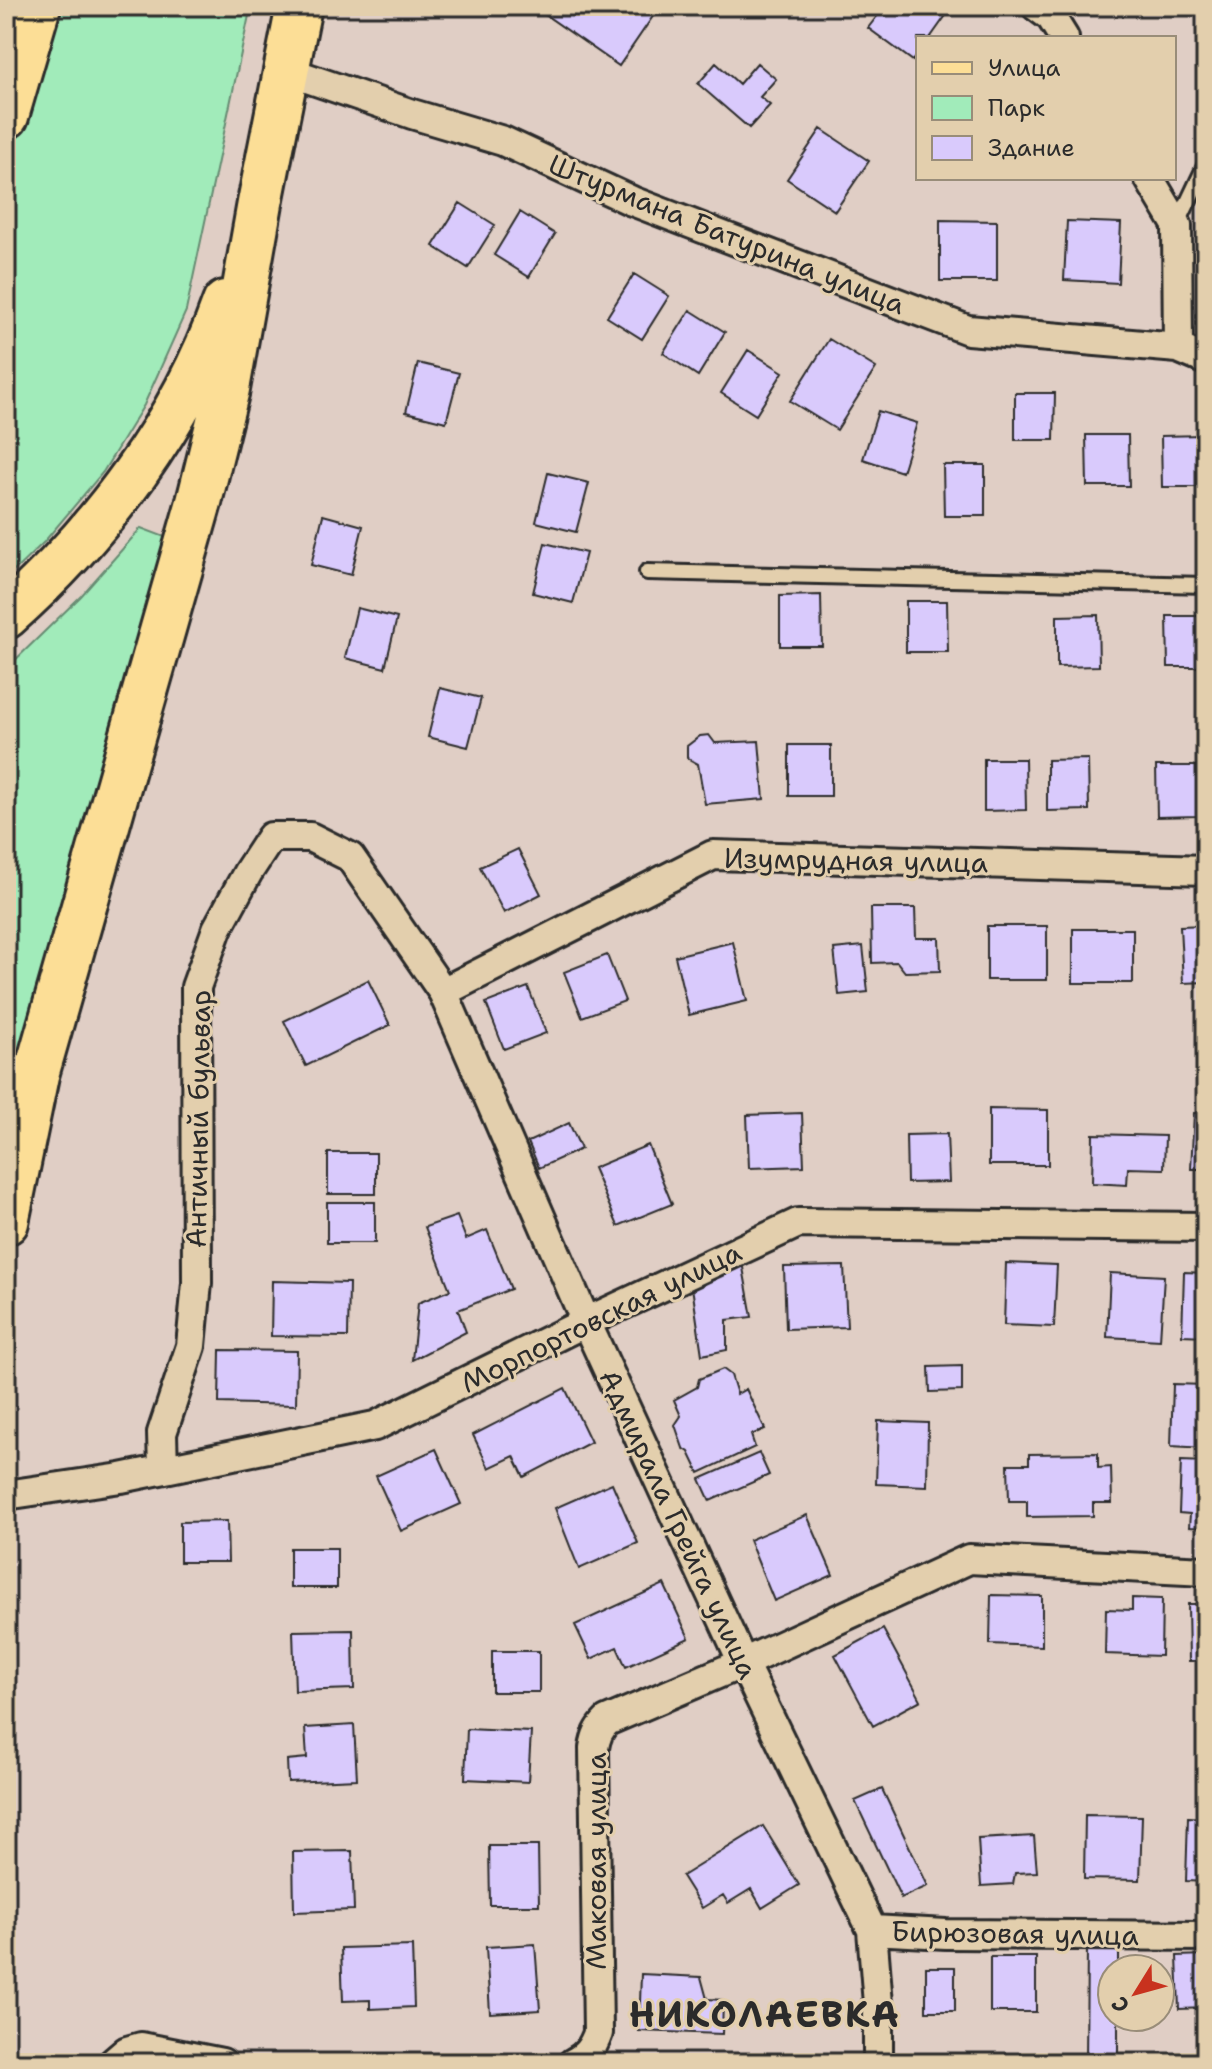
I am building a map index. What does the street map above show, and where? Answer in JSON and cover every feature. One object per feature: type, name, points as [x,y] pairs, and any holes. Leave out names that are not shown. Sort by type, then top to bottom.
[{"type":"main road","points":[[6,116],[38,6]]},
{"type":"main road","points":[[6,1222],[36,1075],[199,502],[227,389],[299,6]]},
{"type":"main road","points":[[6,616],[44,582],[101,520],[168,424],[214,333],[260,203]]},
{"type":"street","points":[[1036,6],[1051,17],[1063,36]]},
{"type":"street","name":"Штурмана Батурина улица","points":[[287,71],[503,141],[632,201],[968,330],[1178,348],[1206,360]]},
{"type":"street","points":[[1150,180],[1177,225],[1178,348]]},
{"type":"street","name":"Античный бульвар","points":[[163,1469],[162,1433],[191,1346],[197,1283],[196,987],[217,929],[271,837],[310,837],[350,857],[443,992]]},
{"type":"street","name":"Изумрудная улица","points":[[443,992],[713,855],[1206,870]]},
{"type":"street","name":"Адмирала Грейга улица","points":[[443,992],[586,1322],[743,1663],[872,1930],[878,2004],[878,2063]]},
{"type":"street","name":"Морпортовская улица","points":[[6,1495],[121,1478],[375,1426],[586,1322],[798,1223],[1206,1227]]},
{"type":"street","name":"Маковая улица","points":[[580,2059],[594,2045],[598,2033],[596,1737],[600,1728],[616,1717],[743,1663],[969,1559],[1206,1571]]},
{"type":"street","name":"Бирюзовая улица","points":[[872,1930],[946,1934],[1206,1936]]},
{"type":"street","points":[[113,2063],[127,2051],[141,2047],[222,2063]]},
{"type":"lane","points":[[1177,225],[1206,164]]},
{"type":"lane","points":[[647,572],[1206,585]]},
{"type":"green space","points":[[48,6],[251,6],[186,311],[144,405],[103,472],[44,542],[6,579],[6,145]]},
{"type":"green space","points":[[141,528],[165,537],[6,1105],[6,669],[81,596]]},
{"type":"building","points":[[540,6],[660,6],[619,66],[537,9]]},
{"type":"building","points":[[885,6],[936,6],[947,14],[931,36],[916,36],[916,57],[913,61],[868,28]]},
{"type":"building","points":[[716,63],[739,84],[757,63],[776,79],[760,97],[770,105],[749,128],[698,84]]},
{"type":"building","points":[[821,129],[869,161],[835,211],[787,179]]},
{"type":"building","points":[[460,203],[495,225],[468,268],[433,246]]},
{"type":"building","points":[[520,212],[555,234],[529,277],[494,255]]},
{"type":"building","points":[[940,220],[997,221],[997,281],[940,281]]},
{"type":"building","points":[[1067,221],[1121,223],[1118,283],[1064,280]]},
{"type":"building","points":[[1205,228],[1206,283],[1201,283]]},
{"type":"building","points":[[634,274],[669,296],[642,339],[607,317]]},
{"type":"building","points":[[690,310],[725,332],[698,376],[663,353]]},
{"type":"building","points":[[829,339],[876,368],[837,430],[790,401]]},
{"type":"building","points":[[748,350],[783,372],[756,415],[721,393]]},
{"type":"building","points":[[418,363],[459,373],[446,422],[406,412]]},
{"type":"building","points":[[1015,393],[1055,393],[1054,440],[1015,440]]},
{"type":"building","points":[[878,411],[917,423],[902,472],[863,459]]},
{"type":"building","points":[[1086,435],[1128,435],[1129,486],[1087,486]]},
{"type":"building","points":[[1203,435],[1203,487],[1162,487],[1161,436]]},
{"type":"building","points":[[943,465],[985,465],[985,516],[944,516]]},
{"type":"building","points":[[548,473],[589,483],[576,532],[536,522]]},
{"type":"building","points":[[323,515],[363,526],[351,575],[311,565]]},
{"type":"building","points":[[545,543],[586,553],[573,603],[533,593]]},
{"type":"building","points":[[821,595],[822,646],[780,646],[780,596]]},
{"type":"building","points":[[906,601],[947,601],[948,652],[906,652]]},
{"type":"building","points":[[357,608],[397,618],[385,668],[345,658]]},
{"type":"building","points":[[1098,615],[1099,666],[1057,667],[1057,616]]},
{"type":"building","points":[[1167,616],[1206,616],[1206,667],[1168,667]]},
{"type":"building","points":[[440,688],[481,698],[468,747],[428,737]]},
{"type":"building","points":[[709,735],[715,743],[759,741],[764,799],[705,804],[698,764],[687,758],[687,746],[700,736]]},
{"type":"building","points":[[789,745],[831,745],[831,796],[789,796]]},
{"type":"building","points":[[984,759],[1025,759],[1026,810],[984,811]]},
{"type":"building","points":[[1088,759],[1089,810],[1047,811],[1047,760]]},
{"type":"building","points":[[1156,766],[1197,766],[1198,816],[1157,817]]},
{"type":"building","points":[[518,849],[541,894],[504,913],[480,867]]},
{"type":"building","points":[[871,908],[915,908],[916,938],[939,938],[940,971],[905,972],[897,962],[872,963]]},
{"type":"building","points":[[1206,925],[1206,982],[1183,983],[1180,926]]},
{"type":"building","points":[[987,926],[1047,926],[1047,980],[987,980]]},
{"type":"building","points":[[1073,929],[1133,929],[1133,983],[1073,983]]},
{"type":"building","points":[[733,942],[747,1001],[689,1015],[675,956]]},
{"type":"building","points":[[863,946],[868,992],[839,995],[834,949]]},
{"type":"building","points":[[607,955],[625,1001],[582,1017],[564,972]]},
{"type":"building","points":[[368,980],[390,1025],[306,1066],[284,1021]]},
{"type":"building","points":[[528,987],[546,1033],[504,1049],[486,1003]]},
{"type":"building","points":[[989,1109],[1048,1110],[1048,1165],[989,1165]]},
{"type":"building","points":[[802,1113],[804,1166],[749,1168],[747,1115]]},
{"type":"building","points":[[1194,1113],[1206,1113],[1206,1169],[1191,1169]]},
{"type":"building","points":[[569,1123],[581,1149],[539,1168],[528,1142]]},
{"type":"building","points":[[947,1134],[949,1182],[907,1183],[906,1135]]},
{"type":"building","points":[[1093,1134],[1165,1136],[1164,1169],[1128,1168],[1127,1185],[1092,1183]]},
{"type":"building","points":[[648,1145],[672,1204],[618,1226],[593,1168]]},
{"type":"building","points":[[328,1153],[376,1153],[376,1194],[328,1194]]},
{"type":"building","points":[[327,1202],[375,1202],[375,1243],[327,1243]]},
{"type":"building","points":[[457,1216],[466,1239],[487,1230],[511,1289],[458,1310],[466,1332],[412,1360],[418,1303],[450,1290],[425,1227]]},
{"type":"building","points":[[742,1262],[752,1317],[727,1320],[727,1350],[702,1355],[692,1287]]},
{"type":"building","points":[[1006,1263],[1057,1265],[1054,1327],[1004,1325]]},
{"type":"building","points":[[844,1266],[847,1327],[786,1329],[784,1267]]},
{"type":"building","points":[[1184,1272],[1206,1273],[1206,1336],[1182,1335]]},
{"type":"building","points":[[1110,1273],[1164,1276],[1160,1340],[1107,1337]]},
{"type":"building","points":[[272,1281],[349,1283],[348,1337],[271,1336]]},
{"type":"building","points":[[220,1350],[297,1351],[296,1405],[219,1403]]},
{"type":"building","points":[[962,1366],[962,1391],[930,1392],[929,1367]]},
{"type":"building","points":[[723,1369],[731,1375],[737,1394],[746,1389],[765,1429],[751,1435],[755,1447],[699,1473],[689,1452],[683,1448],[675,1425],[681,1416],[674,1400],[697,1387],[699,1379]]},
{"type":"building","points":[[1173,1384],[1206,1385],[1206,1448],[1171,1446]]},
{"type":"building","points":[[565,1388],[591,1442],[524,1477],[514,1456],[489,1468],[473,1435]]},
{"type":"building","points":[[878,1421],[928,1423],[927,1486],[876,1484]]},
{"type":"building","points":[[436,1449],[461,1504],[401,1531],[376,1476]]},
{"type":"building","points":[[759,1453],[769,1475],[710,1501],[700,1479]]},
{"type":"building","points":[[1098,1453],[1098,1468],[1111,1467],[1112,1503],[1093,1503],[1093,1516],[1027,1517],[1027,1501],[1009,1501],[1008,1464],[1029,1464],[1029,1454]]},
{"type":"building","points":[[1181,1461],[1206,1462],[1206,1528],[1189,1527],[1190,1514],[1179,1513]]},
{"type":"building","points":[[612,1483],[638,1543],[579,1569],[555,1508]]},
{"type":"building","points":[[807,1515],[833,1575],[774,1601],[749,1540]]},
{"type":"building","points":[[227,1521],[228,1562],[180,1562],[180,1522]]},
{"type":"building","points":[[290,1548],[337,1548],[337,1588],[290,1588]]},
{"type":"building","points":[[664,1584],[689,1638],[626,1667],[617,1647],[591,1659],[575,1625]]},
{"type":"building","points":[[991,1595],[1042,1596],[1042,1646],[990,1644]]},
{"type":"building","points":[[1132,1598],[1162,1599],[1161,1656],[1105,1654],[1106,1609],[1132,1610]]},
{"type":"building","points":[[1188,1604],[1206,1604],[1206,1661],[1189,1661]]},
{"type":"building","points":[[883,1629],[921,1700],[873,1726],[835,1655]]},
{"type":"building","points":[[353,1630],[354,1689],[295,1691],[293,1631]]},
{"type":"building","points":[[492,1651],[539,1651],[539,1692],[492,1692]]},
{"type":"building","points":[[354,1725],[357,1779],[288,1782],[287,1760],[307,1758],[305,1728]]},
{"type":"building","points":[[467,1729],[531,1732],[528,1782],[465,1779]]},
{"type":"building","points":[[882,1789],[928,1886],[901,1898],[855,1801]]},
{"type":"building","points":[[1085,1815],[1142,1816],[1140,1880],[1084,1879]]},
{"type":"building","points":[[1188,1817],[1206,1818],[1206,1882],[1186,1881]]},
{"type":"building","points":[[763,1826],[799,1885],[762,1908],[751,1889],[728,1903],[723,1895],[702,1908],[682,1876]]},
{"type":"building","points":[[1034,1836],[1037,1872],[1015,1873],[1013,1884],[981,1886],[978,1839]]},
{"type":"building","points":[[489,1846],[538,1846],[539,1905],[490,1905]]},
{"type":"building","points":[[352,1851],[354,1910],[294,1912],[293,1852]]},
{"type":"building","points":[[535,1944],[540,2010],[490,2013],[486,1947]]},
{"type":"building","points":[[1087,1945],[1119,1945],[1119,1953],[1096,1953],[1096,2033],[1118,2033],[1118,2063],[1086,2063]]},
{"type":"building","points":[[412,1946],[414,2007],[370,2009],[370,2000],[343,2001],[341,1948]]},
{"type":"building","points":[[1206,1955],[1206,2008],[1179,2009],[1177,1956]]},
{"type":"building","points":[[990,1957],[1036,1957],[1036,2012],[990,2012]]},
{"type":"building","points":[[926,1967],[955,1967],[955,2011],[926,2011]]},
{"type":"building","points":[[641,1974],[701,1977],[707,1999],[723,2000],[722,2034],[639,2031]]},
{"type":"district","name":"НИКОЛАЕВКА","points":[[765,2014]]}]
